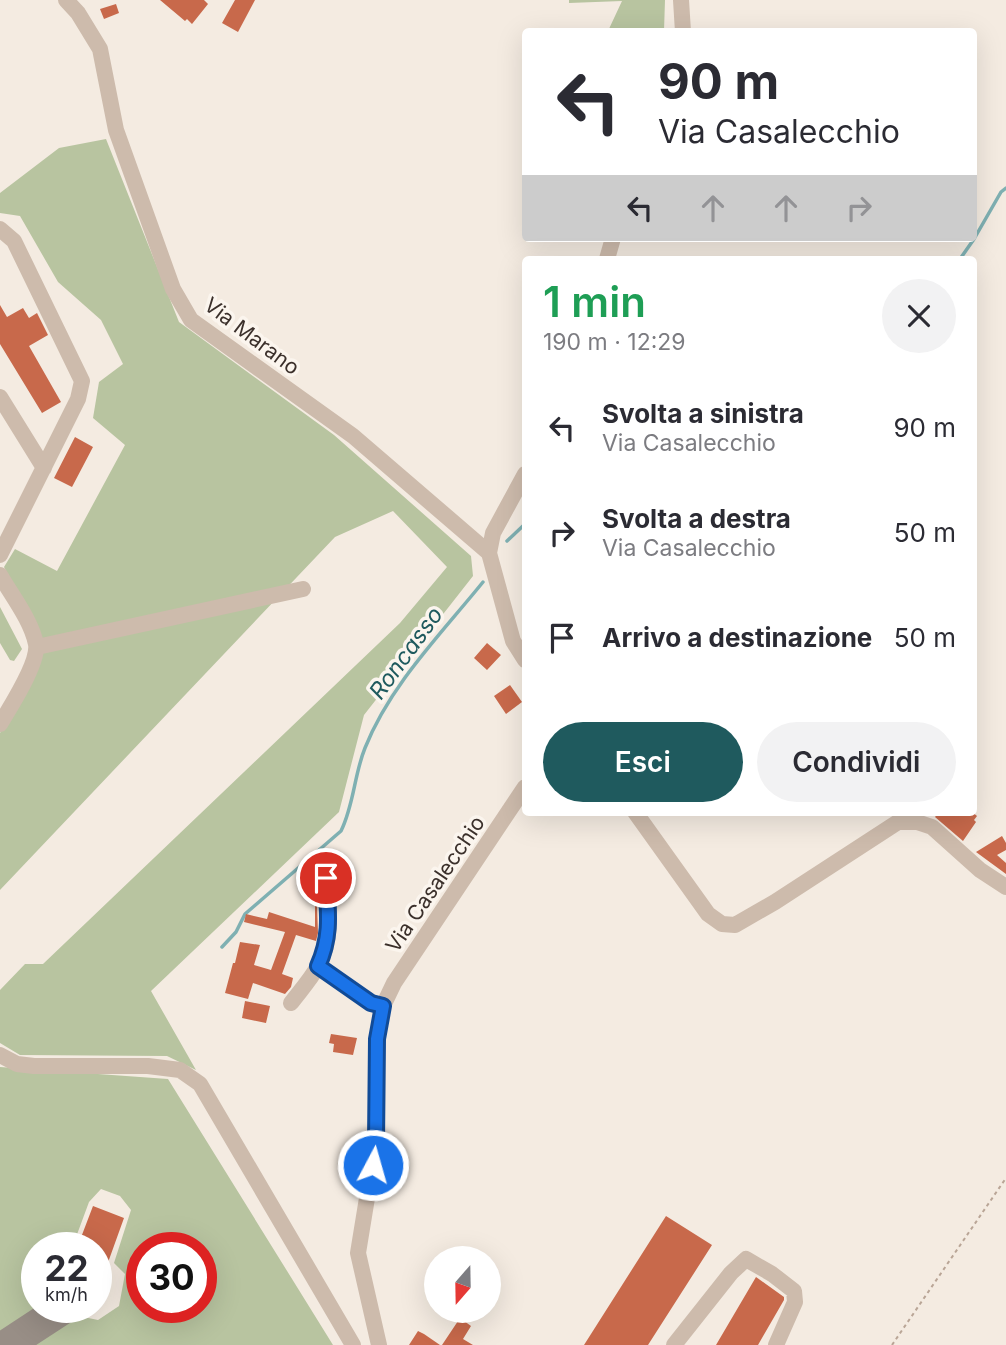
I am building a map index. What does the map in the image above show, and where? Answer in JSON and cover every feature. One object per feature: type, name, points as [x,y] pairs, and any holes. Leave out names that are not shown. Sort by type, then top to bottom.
[{"type":"street","name":"Via Marano","points":[[66,0],[79,13],[100,49],[116,130],[173,289],[191,320],[353,436],[489,553]]},
{"type":"street","points":[[681,0],[683,28]]},
{"type":"street","points":[[0,229],[14,241],[82,381],[78,399],[0,555]]},
{"type":"street","points":[[0,397],[44,468]]},
{"type":"street","points":[[522,480],[494,533],[489,553],[513,641],[522,655]]},
{"type":"street","points":[[0,575],[30,627],[37,647],[23,684],[0,724]]},
{"type":"street","points":[[37,647],[303,589]]},
{"type":"street","name":"Via Casalecchio","points":[[379,1345],[358,1253],[376,1143],[377,1039],[383,1006],[394,983],[522,792]]},
{"type":"street","points":[[638,816],[708,915],[722,924],[735,925],[775,902],[898,822],[917,822],[932,827],[980,870],[1006,887]]},
{"type":"street","points":[[291,1003],[318,966],[325,951],[329,926],[326,878]]},
{"type":"street","points":[[318,966],[371,1003],[383,1006]]},
{"type":"street","points":[[0,1055],[17,1064],[33,1066],[148,1066],[180,1070],[200,1084],[352,1345]]},
{"type":"street","points":[[674,1345],[731,1273],[746,1259],[794,1291],[795,1302],[776,1345]]},
{"type":"path","points":[[892,1345],[1006,1178]]},
{"type":"green space","points":[[569,0],[665,0],[664,28],[609,28],[622,1],[569,3]]},
{"type":"green space","points":[[106,139],[179,322],[334,435],[471,556],[473,576],[364,715],[339,812],[151,991],[196,1070],[167,1056],[20,1055],[0,1043],[0,990],[25,964],[43,964],[400,623],[447,567],[393,511],[335,537],[0,890],[0,733],[40,660],[38,634],[4,567],[15,549],[57,571],[125,445],[93,418],[99,382],[123,364],[101,320],[58,282],[20,216],[0,213],[0,193],[59,148]]},
{"type":"green space","points":[[0,607],[22,649],[14,661],[10,660],[0,643]]},
{"type":"green space","points":[[0,1067],[168,1079],[333,1345],[26,1345],[61,1323],[112,1323],[112,1311],[119,1306],[125,1274],[114,1263],[131,1210],[120,1196],[101,1189],[89,1202],[78,1232],[21,1232],[21,1322],[0,1336]]},
{"type":"building","points":[[160,0],[204,0],[208,4],[192,24]]},
{"type":"building","points":[[235,0],[255,0],[238,32],[222,23]]},
{"type":"building","points":[[116,4],[119,13],[104,19],[100,9]]},
{"type":"building","points":[[0,305],[7,317],[23,308],[29,318],[37,313],[48,335],[29,346],[61,402],[42,413],[0,344]]},
{"type":"building","points":[[75,437],[93,447],[72,487],[54,478]]},
{"type":"building","points":[[487,643],[501,655],[487,670],[474,658]]},
{"type":"building","points":[[510,685],[522,702],[506,714],[494,696]]},
{"type":"building","points":[[936,816],[977,816],[963,841]]},
{"type":"building","points":[[1002,836],[1006,850],[997,855],[1006,863],[1006,874],[976,852]]},
{"type":"building","points":[[308,856],[317,872],[318,933],[316,941],[296,935],[282,974],[293,978],[291,987],[285,994],[253,983],[248,999],[225,993],[240,942],[260,945],[254,965],[271,970],[285,932],[244,922],[246,914],[267,919],[269,912],[315,927],[315,902],[308,901]]},
{"type":"building","points":[[245,1001],[270,1006],[266,1023],[242,1018]]},
{"type":"building","points":[[331,1034],[357,1038],[353,1055],[333,1052],[334,1044],[329,1043]]},
{"type":"building","points":[[93,1206],[124,1218],[112,1251],[112,1232],[83,1232]]},
{"type":"building","points":[[666,1216],[712,1245],[648,1345],[584,1345]]},
{"type":"building","points":[[756,1277],[784,1297],[758,1345],[716,1345]]},
{"type":"building","points":[[457,1323],[471,1326],[463,1339],[473,1345],[442,1345]]},
{"type":"building","points":[[418,1331],[424,1334],[440,1345],[409,1345]]},
{"type":"waterway","name":"Roncasso","points":[[977,234],[1006,188]]},
{"type":"waterway","name":"Roncasso","points":[[962,256],[972,242]]},
{"type":"waterway","name":"Roncasso","points":[[507,541],[522,527]]},
{"type":"waterway","name":"Roncasso","points":[[222,947],[236,932],[245,914],[341,831],[349,811],[365,748],[388,703],[418,661],[483,582]]},
{"type":"taxiway","points":[[7,1345],[41,1323]]},
{"type":"route","points":[[326,878],[328,940],[318,966],[371,1003],[383,1006],[377,1039],[376,1143],[373,1165]]}]
